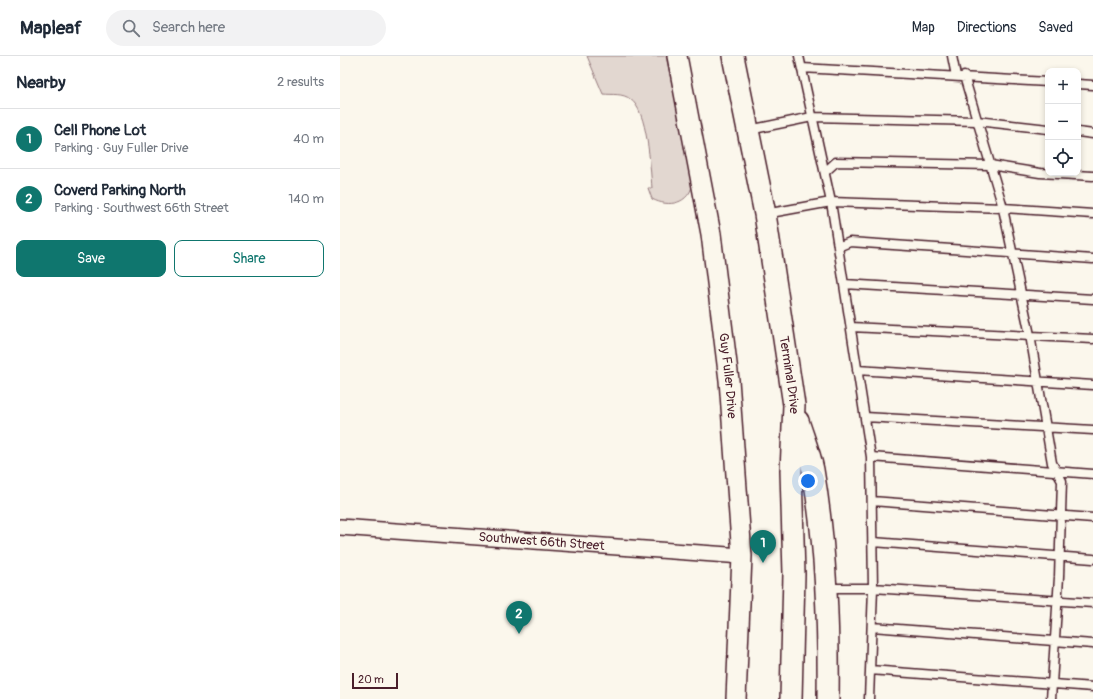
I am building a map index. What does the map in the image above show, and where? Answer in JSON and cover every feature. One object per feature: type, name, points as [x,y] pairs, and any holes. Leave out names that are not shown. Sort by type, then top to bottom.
[{"type":"main road","name":"Terminal Drive","points":[[733,56],[765,214],[794,405],[790,471],[794,574],[791,699]]},
{"type":"main road","points":[[794,405],[813,469],[822,531],[826,588],[828,699]]},
{"type":"street","name":"Guy Fuller Drive","points":[[677,56],[711,234],[730,380],[742,556],[736,699]]},
{"type":"street","name":"Southwest 66th Street","points":[[340,527],[742,556]]},
{"type":"lane","points":[[799,56],[831,202],[871,457],[873,588],[868,699]]},
{"type":"lane","points":[[952,56],[977,121],[1003,208],[1030,335],[1052,463],[1062,481],[1060,556],[1051,699]]},
{"type":"lane","points":[[802,68],[1045,82]]},
{"type":"lane","points":[[1081,84],[1093,85]]},
{"type":"lane","points":[[749,130],[812,116],[977,121],[1045,129]]},
{"type":"lane","points":[[1081,132],[1093,134]]},
{"type":"lane","points":[[825,172],[836,162],[990,165],[1040,173],[1093,176]]},
{"type":"lane","points":[[765,214],[831,202],[1003,208],[1093,214]]},
{"type":"lane","points":[[838,247],[850,242],[1093,259]]},
{"type":"lane","points":[[844,284],[1093,299]]},
{"type":"lane","points":[[851,327],[1093,339]]},
{"type":"lane","points":[[858,370],[1093,385]]},
{"type":"lane","points":[[865,417],[1093,430]]},
{"type":"lane","points":[[871,457],[1093,474]]},
{"type":"lane","points":[[872,501],[1061,517],[1093,518]]},
{"type":"lane","points":[[873,542],[1093,559]]},
{"type":"lane","points":[[826,588],[873,588],[1093,603]]},
{"type":"lane","points":[[872,627],[1093,644]]},
{"type":"lane","points":[[870,670],[1093,687]]},
{"type":"shaded area","points":[[587,56],[666,56],[693,183],[691,190],[683,200],[665,203],[652,199],[648,188],[652,188],[649,154],[641,115],[636,105],[627,97],[621,95],[603,94]]},
{"type":"place","name":"Cell Phone Lot","points":[[763,563]]},
{"type":"place","name":"Coverd Parking North","points":[[519,634]]}]
